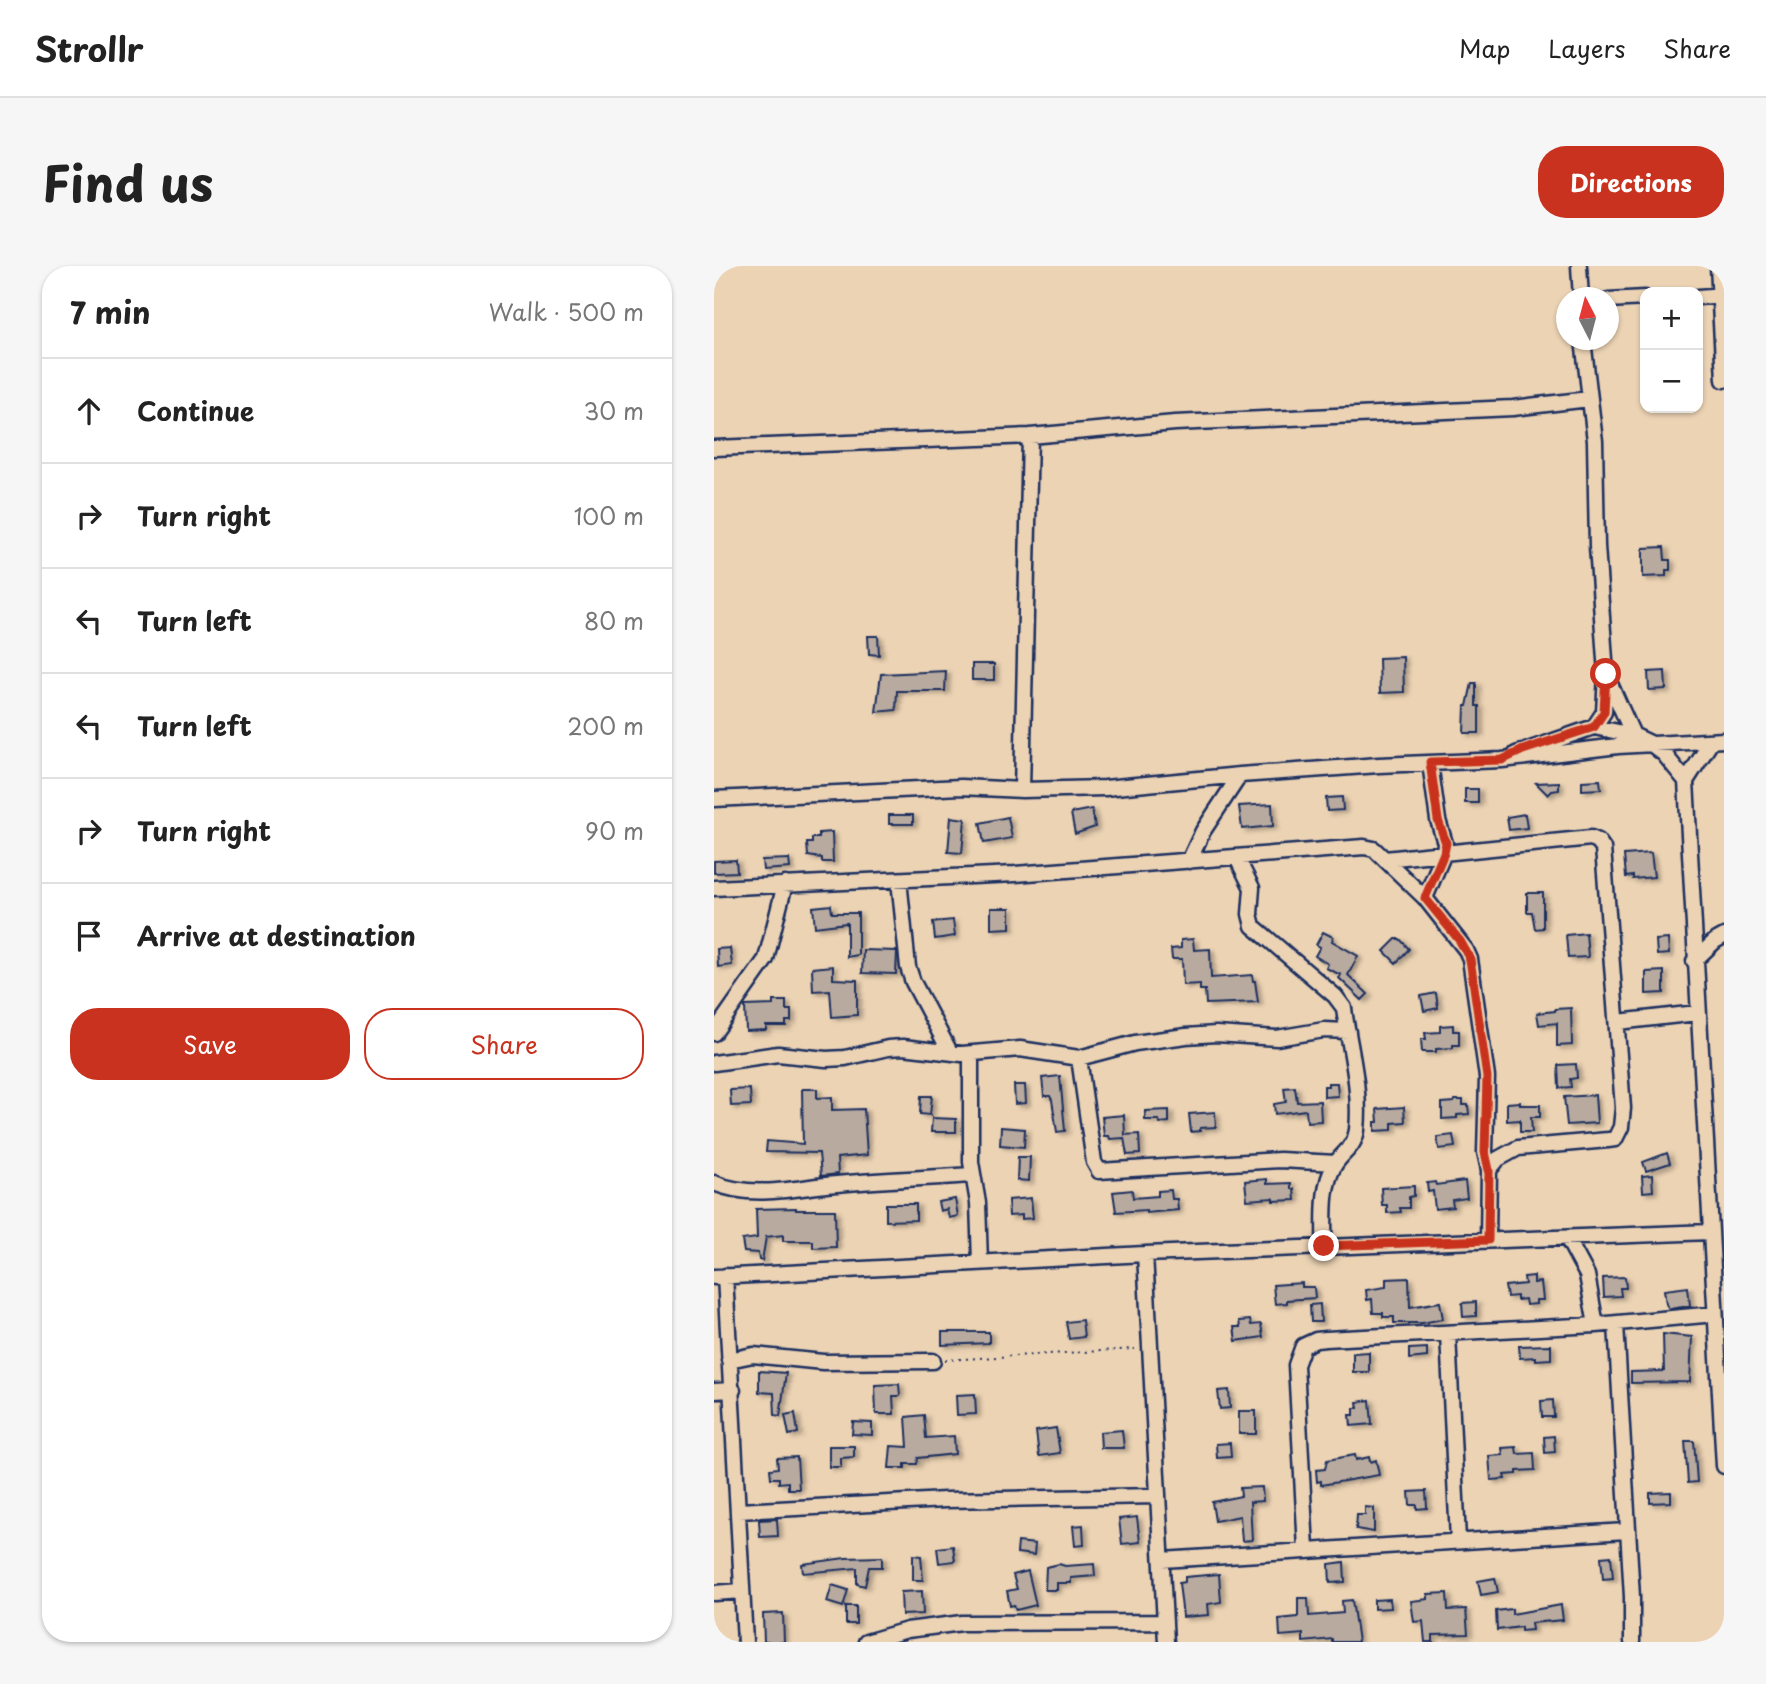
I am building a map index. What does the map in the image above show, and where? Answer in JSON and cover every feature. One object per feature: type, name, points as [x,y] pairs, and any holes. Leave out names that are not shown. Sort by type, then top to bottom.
[{"type":"street","points":[[1579,266],[1580,287]]},
{"type":"street","points":[[1718,266],[1722,296],[1724,380]]},
{"type":"street","points":[[1703,297],[1722,296]]},
{"type":"street","points":[[1619,299],[1640,298]]},
{"type":"street","points":[[1584,350],[1595,441],[1597,546],[1606,674],[1604,712],[1594,727]]},
{"type":"street","points":[[714,448],[1030,436],[1175,423],[1513,408],[1589,399]]},
{"type":"street","points":[[1022,790],[1030,436]]},
{"type":"street","points":[[1606,674],[1633,735]]},
{"type":"street","points":[[1502,760],[1523,750],[1594,727],[1633,735],[1650,743],[1664,754],[1686,781],[1710,1232],[1718,1305],[1724,1466]]},
{"type":"street","points":[[714,799],[961,787],[1022,790],[1105,789],[1240,775],[1430,762],[1502,760],[1650,743],[1718,741]]},
{"type":"street","points":[[1686,781],[1718,741]]},
{"type":"street","points":[[1425,898],[1446,843],[1438,820],[1430,762]]},
{"type":"street","points":[[1189,861],[1203,831],[1240,775]]},
{"type":"street","points":[[1385,859],[1591,838],[1598,841],[1603,848],[1623,1108],[1619,1134],[1608,1140],[1518,1148],[1498,1159],[1489,1170]]},
{"type":"street","points":[[714,888],[899,880],[1368,847],[1385,859],[1425,898],[1460,941],[1470,959],[1487,1077],[1485,1152],[1489,1170],[1488,1240]]},
{"type":"street","points":[[1237,858],[1252,888],[1250,914],[1253,926],[1335,996],[1344,1008],[1356,1070],[1357,1132],[1345,1155],[1336,1163],[1326,1195],[1324,1246]]},
{"type":"street","points":[[899,880],[908,967],[913,982],[950,1052]]},
{"type":"street","points":[[714,1033],[766,959],[785,884]]},
{"type":"street","points":[[1694,961],[1724,936]]},
{"type":"street","points":[[1618,1022],[1697,1013]]},
{"type":"street","points":[[714,1063],[778,1055],[845,1058],[903,1047],[971,1054],[1020,1049],[1079,1058],[1135,1043],[1175,1037],[1216,1034],[1277,1038],[1324,1030],[1348,1031]]},
{"type":"street","points":[[971,1054],[972,1175],[978,1203],[980,1262]]},
{"type":"street","points":[[1079,1058],[1094,1162],[1098,1171],[1280,1160],[1336,1163]]},
{"type":"street","points":[[714,1184],[766,1193],[838,1184],[972,1175]]},
{"type":"street","points":[[745,1642],[733,1390],[720,1277],[1145,1254],[1710,1232]]},
{"type":"street","points":[[1567,1238],[1587,1275],[1597,1325]]},
{"type":"street","points":[[1145,1254],[1166,1642]]},
{"type":"street","points":[[1306,1549],[1296,1365],[1303,1346],[1316,1340],[1616,1324],[1718,1305]]},
{"type":"street","points":[[1616,1324],[1626,1531],[1632,1597],[1632,1642]]},
{"type":"street","points":[[1448,1334],[1458,1540]]},
{"type":"street","points":[[729,1360],[753,1355],[823,1362],[933,1361]]},
{"type":"street","points":[[714,1391],[733,1390]]},
{"type":"street","points":[[739,1511],[945,1500],[1158,1496]]},
{"type":"street","points":[[1161,1560],[1626,1531]]},
{"type":"street","points":[[714,1593],[742,1591]]},
{"type":"street","points":[[866,1642],[915,1628],[962,1623],[1164,1622]]},
{"type":"path","points":[[933,1361],[1150,1348]]},
{"type":"building","points":[[1664,547],[1665,560],[1670,560],[1670,570],[1666,570],[1666,576],[1643,577],[1643,548]]},
{"type":"building","points":[[868,636],[878,636],[879,655],[869,654]]},
{"type":"building","points":[[1403,657],[1404,692],[1380,693],[1379,658]]},
{"type":"building","points":[[972,664],[994,664],[994,680],[972,680]]},
{"type":"building","points":[[946,671],[945,691],[897,691],[896,710],[876,712],[881,674]]},
{"type":"building","points":[[1665,671],[1666,689],[1649,690],[1648,672]]},
{"type":"building","points":[[1472,683],[1476,683],[1479,733],[1464,733],[1465,706]]},
{"type":"building","points":[[1600,780],[1601,789],[1582,790],[1582,781]]},
{"type":"building","points":[[1559,782],[1559,790],[1548,795],[1536,783]]},
{"type":"building","points":[[1465,789],[1478,789],[1478,803],[1465,803]]},
{"type":"building","points":[[1342,797],[1343,810],[1327,811],[1326,798]]},
{"type":"building","points":[[1272,804],[1273,826],[1242,829],[1239,806]]},
{"type":"building","points":[[1092,809],[1095,827],[1075,834],[1071,813]]},
{"type":"building","points":[[1525,814],[1527,828],[1509,830],[1507,817]]},
{"type":"building","points":[[889,815],[913,815],[913,824],[889,824]]},
{"type":"building","points":[[951,817],[965,819],[962,853],[948,852]]},
{"type":"building","points":[[1008,817],[1012,838],[984,843],[980,823]]},
{"type":"building","points":[[832,832],[833,862],[822,862],[822,858],[808,856],[807,843],[812,843],[812,838],[819,838],[819,833]]},
{"type":"building","points":[[1651,853],[1654,877],[1626,877],[1624,855]]},
{"type":"building","points":[[789,859],[790,868],[763,870],[762,860]]},
{"type":"building","points":[[736,860],[737,872],[714,873],[714,861]]},
{"type":"building","points":[[1527,893],[1543,893],[1543,928],[1535,929],[1532,912],[1527,912]]},
{"type":"building","points":[[831,905],[832,913],[858,913],[858,955],[847,957],[847,923],[815,927],[813,907]]},
{"type":"building","points":[[991,908],[1010,908],[1010,928],[991,929]]},
{"type":"building","points":[[953,920],[955,936],[935,939],[933,922]]},
{"type":"building","points":[[1323,932],[1333,937],[1332,941],[1358,956],[1348,975],[1368,994],[1362,1000],[1339,978],[1341,975],[1326,968],[1328,964],[1315,956],[1320,947],[1316,945]]},
{"type":"building","points":[[1586,933],[1588,957],[1568,958],[1566,935]]},
{"type":"building","points":[[1193,939],[1194,950],[1210,949],[1211,978],[1252,975],[1258,1002],[1206,1004],[1205,990],[1200,990],[1200,984],[1183,985],[1182,959],[1172,959],[1171,949],[1181,948],[1181,940]]},
{"type":"building","points":[[1396,939],[1400,939],[1409,949],[1396,963],[1384,951]]},
{"type":"building","points":[[1668,939],[1669,954],[1657,955],[1656,940]]},
{"type":"building","points":[[730,948],[732,965],[718,967],[717,949]]},
{"type":"building","points":[[863,950],[897,951],[896,974],[862,973]]},
{"type":"building","points":[[833,966],[833,979],[857,980],[857,1015],[832,1017],[830,990],[813,991],[812,968]]},
{"type":"building","points":[[1664,971],[1664,993],[1646,994],[1646,972]]},
{"type":"building","points":[[1436,993],[1438,1008],[1424,1011],[1421,996]]},
{"type":"building","points":[[773,1001],[786,1001],[786,1010],[791,1010],[791,1021],[786,1021],[786,1026],[766,1026],[766,1030],[746,1031],[745,1006],[773,1005]]},
{"type":"building","points":[[1571,1008],[1572,1045],[1557,1046],[1557,1023],[1539,1025],[1537,1013]]},
{"type":"building","points":[[1453,1025],[1453,1031],[1459,1031],[1459,1045],[1436,1049],[1436,1052],[1422,1052],[1421,1039],[1426,1039],[1425,1033],[1440,1032],[1440,1026]]},
{"type":"building","points":[[1576,1064],[1577,1078],[1570,1079],[1571,1087],[1559,1088],[1558,1065]]},
{"type":"building","points":[[1060,1076],[1065,1131],[1057,1132],[1052,1100],[1050,1096],[1044,1096],[1042,1078]]},
{"type":"building","points":[[1328,1083],[1337,1083],[1338,1096],[1324,1097],[1324,1086],[1328,1086]]},
{"type":"building","points":[[1014,1085],[1025,1085],[1026,1103],[1015,1104]]},
{"type":"building","points":[[1295,1087],[1297,1102],[1320,1101],[1321,1121],[1307,1122],[1306,1110],[1275,1114],[1274,1104],[1286,1102],[1284,1088]]},
{"type":"building","points":[[750,1089],[751,1105],[731,1106],[730,1090]]},
{"type":"building","points":[[802,1089],[817,1089],[817,1098],[832,1097],[832,1110],[864,1109],[867,1155],[837,1158],[838,1174],[821,1176],[819,1153],[766,1152],[767,1141],[803,1144]]},
{"type":"building","points":[[1595,1095],[1597,1123],[1567,1125],[1564,1097]]},
{"type":"building","points":[[921,1096],[932,1096],[930,1115],[920,1114]]},
{"type":"building","points":[[1463,1100],[1463,1105],[1468,1105],[1469,1114],[1442,1119],[1442,1103]]},
{"type":"building","points":[[1520,1102],[1520,1105],[1540,1105],[1540,1117],[1531,1117],[1532,1132],[1520,1132],[1520,1120],[1507,1121],[1507,1103]]},
{"type":"building","points":[[1404,1107],[1405,1122],[1392,1123],[1392,1130],[1375,1131],[1375,1122],[1378,1122],[1377,1109]]},
{"type":"building","points":[[1169,1110],[1169,1122],[1145,1120],[1145,1111]]},
{"type":"building","points":[[1215,1112],[1216,1127],[1200,1128],[1200,1131],[1191,1132],[1189,1114]]},
{"type":"building","points":[[1124,1115],[1125,1135],[1139,1134],[1140,1154],[1127,1155],[1124,1138],[1110,1139],[1109,1136],[1104,1136],[1102,1117]]},
{"type":"building","points":[[932,1118],[956,1119],[956,1132],[931,1132]]},
{"type":"building","points":[[1001,1127],[1025,1129],[1024,1147],[1000,1145]]},
{"type":"building","points":[[1453,1135],[1455,1147],[1439,1149],[1437,1137]]},
{"type":"building","points":[[1667,1153],[1670,1163],[1646,1171],[1643,1162]]},
{"type":"building","points":[[1018,1157],[1030,1157],[1029,1181],[1017,1180]]},
{"type":"building","points":[[1652,1175],[1653,1191],[1643,1192],[1642,1176]]},
{"type":"building","points":[[1267,1179],[1267,1184],[1291,1183],[1295,1200],[1247,1200],[1245,1181]]},
{"type":"building","points":[[1465,1181],[1467,1198],[1452,1200],[1453,1207],[1435,1209],[1433,1191],[1428,1192],[1427,1183],[1435,1182],[1436,1185]]},
{"type":"building","points":[[1414,1186],[1414,1196],[1409,1197],[1409,1208],[1400,1208],[1401,1212],[1387,1213],[1387,1205],[1382,1205],[1381,1188]]},
{"type":"building","points":[[1132,1190],[1133,1198],[1158,1196],[1158,1191],[1171,1190],[1172,1199],[1177,1199],[1178,1210],[1116,1212],[1113,1192]]},
{"type":"building","points":[[1031,1198],[1033,1218],[1009,1216],[1008,1200]]},
{"type":"building","points":[[955,1199],[958,1216],[949,1218],[947,1209],[940,1211],[938,1202]]},
{"type":"building","points":[[886,1204],[916,1204],[916,1220],[886,1221]]},
{"type":"building","points":[[756,1209],[835,1210],[836,1247],[813,1248],[813,1241],[783,1241],[783,1235],[766,1237],[762,1261],[759,1260],[758,1253],[744,1252],[742,1240],[757,1238]]},
{"type":"building","points":[[1534,1276],[1534,1283],[1541,1282],[1543,1300],[1526,1305],[1525,1299],[1507,1297],[1505,1286],[1525,1284],[1524,1277]]},
{"type":"building","points":[[1625,1277],[1626,1288],[1620,1288],[1621,1296],[1604,1297],[1603,1278]]},
{"type":"building","points":[[1409,1278],[1410,1307],[1440,1302],[1443,1319],[1422,1323],[1394,1323],[1394,1317],[1373,1313],[1372,1299],[1367,1300],[1366,1290],[1386,1287],[1386,1279]]},
{"type":"building","points":[[1302,1283],[1302,1287],[1314,1287],[1315,1298],[1287,1300],[1287,1303],[1275,1304],[1273,1285]]},
{"type":"building","points":[[1688,1287],[1690,1306],[1669,1309],[1664,1290]]},
{"type":"building","points":[[1476,1302],[1476,1316],[1463,1317],[1462,1303]]},
{"type":"building","points":[[1320,1304],[1321,1322],[1311,1322],[1310,1305]]},
{"type":"building","points":[[1082,1320],[1084,1337],[1069,1339],[1066,1322]]},
{"type":"building","points":[[1250,1320],[1251,1325],[1261,1324],[1263,1337],[1236,1341],[1234,1327],[1240,1327],[1239,1321]]},
{"type":"building","points":[[942,1332],[989,1332],[989,1343],[942,1345]]},
{"type":"building","points":[[1663,1334],[1692,1337],[1690,1382],[1631,1383],[1631,1372],[1664,1371]]},
{"type":"building","points":[[1551,1345],[1551,1359],[1520,1358],[1519,1346]]},
{"type":"building","points":[[1427,1348],[1427,1357],[1409,1359],[1409,1349]]},
{"type":"building","points":[[1369,1352],[1369,1372],[1353,1372],[1353,1353]]},
{"type":"building","points":[[759,1371],[786,1373],[780,1416],[775,1415],[774,1393],[759,1392]]},
{"type":"building","points":[[899,1384],[900,1396],[893,1396],[894,1414],[876,1414],[875,1385]]},
{"type":"building","points":[[1229,1390],[1230,1408],[1220,1409],[1218,1391]]},
{"type":"building","points":[[975,1394],[976,1414],[957,1415],[956,1395]]},
{"type":"building","points":[[1370,1400],[1372,1424],[1351,1426],[1350,1415],[1354,1415],[1354,1408],[1358,1408],[1357,1402]]},
{"type":"building","points":[[1553,1400],[1554,1417],[1542,1417],[1541,1401]]},
{"type":"building","points":[[1239,1411],[1256,1411],[1256,1434],[1239,1434]]},
{"type":"building","points":[[795,1413],[798,1433],[789,1435],[785,1415]]},
{"type":"building","points":[[924,1415],[926,1438],[954,1436],[955,1454],[918,1458],[917,1464],[905,1464],[905,1468],[889,1468],[891,1446],[908,1447],[906,1417]]},
{"type":"building","points":[[853,1422],[872,1423],[872,1435],[852,1434]]},
{"type":"building","points":[[1056,1428],[1060,1453],[1039,1456],[1036,1431]]},
{"type":"building","points":[[1122,1430],[1124,1448],[1101,1448],[1100,1432]]},
{"type":"building","points":[[1554,1436],[1555,1452],[1545,1453],[1544,1437]]},
{"type":"building","points":[[1685,1441],[1694,1441],[1697,1482],[1688,1483]]},
{"type":"building","points":[[1230,1443],[1231,1457],[1217,1458],[1216,1444]]},
{"type":"building","points":[[829,1446],[854,1446],[854,1457],[841,1458],[841,1467],[829,1467]]},
{"type":"building","points":[[1516,1447],[1517,1454],[1534,1453],[1535,1470],[1517,1471],[1517,1474],[1504,1475],[1505,1479],[1491,1480],[1489,1456],[1503,1455],[1502,1448]]},
{"type":"building","points":[[1355,1455],[1356,1460],[1369,1457],[1370,1462],[1376,1460],[1379,1475],[1321,1485],[1321,1481],[1317,1482],[1316,1470],[1325,1469],[1327,1460]]},
{"type":"building","points":[[797,1457],[799,1489],[788,1489],[788,1482],[779,1483],[779,1478],[771,1478],[770,1469],[778,1468],[777,1458]]},
{"type":"building","points":[[1262,1487],[1263,1501],[1250,1502],[1252,1540],[1242,1541],[1240,1516],[1215,1521],[1212,1502],[1241,1496],[1240,1488]]},
{"type":"building","points":[[1426,1491],[1427,1508],[1417,1509],[1417,1505],[1410,1505],[1409,1492]]},
{"type":"building","points":[[1671,1492],[1671,1502],[1650,1503],[1650,1493]]},
{"type":"building","points":[[1365,1507],[1374,1508],[1374,1532],[1356,1529],[1357,1515],[1365,1515]]},
{"type":"building","points":[[1137,1517],[1140,1542],[1122,1544],[1119,1519]]},
{"type":"building","points":[[777,1519],[778,1536],[760,1537],[759,1520]]},
{"type":"building","points":[[1083,1525],[1084,1545],[1075,1546],[1073,1526]]},
{"type":"building","points":[[1018,1542],[1035,1544],[1034,1555],[1017,1553]]},
{"type":"building","points":[[953,1546],[955,1561],[939,1563],[937,1548]]},
{"type":"building","points":[[913,1555],[921,1556],[923,1580],[913,1580]]},
{"type":"building","points":[[1611,1556],[1613,1578],[1603,1579],[1601,1557]]},
{"type":"building","points":[[882,1557],[882,1567],[869,1567],[865,1586],[857,1584],[857,1568],[803,1573],[802,1564],[845,1558]]},
{"type":"building","points":[[1344,1562],[1345,1582],[1330,1583],[1329,1564]]},
{"type":"building","points":[[1059,1564],[1094,1564],[1095,1576],[1071,1578],[1071,1583],[1057,1583],[1057,1590],[1045,1590],[1046,1567]]},
{"type":"building","points":[[1028,1571],[1036,1605],[1016,1610],[1014,1605],[1010,1606],[1007,1591],[1017,1589],[1013,1575]]},
{"type":"building","points":[[1219,1574],[1221,1602],[1208,1604],[1209,1615],[1183,1617],[1179,1583],[1185,1582],[1185,1577]]},
{"type":"building","points":[[1495,1578],[1498,1592],[1481,1595],[1478,1581]]},
{"type":"building","points":[[832,1585],[848,1590],[843,1607],[827,1602]]},
{"type":"building","points":[[922,1591],[923,1614],[902,1615],[901,1592]]},
{"type":"building","points":[[1447,1593],[1448,1610],[1466,1609],[1468,1634],[1433,1635],[1433,1642],[1425,1642],[1423,1621],[1414,1622],[1411,1601],[1428,1599],[1428,1594]]},
{"type":"building","points":[[1298,1598],[1308,1598],[1309,1616],[1343,1613],[1342,1601],[1352,1600],[1358,1642],[1332,1642],[1332,1639],[1303,1642],[1303,1634],[1280,1636],[1279,1619],[1298,1617]]},
{"type":"building","points":[[1390,1599],[1391,1608],[1374,1609],[1374,1600]]},
{"type":"building","points":[[1561,1605],[1563,1620],[1531,1623],[1532,1630],[1521,1631],[1521,1627],[1497,1630],[1496,1611],[1512,1609],[1512,1614]]},
{"type":"building","points":[[846,1606],[856,1606],[856,1624],[846,1624]]},
{"type":"building","points":[[783,1613],[784,1642],[764,1642],[763,1614]]},
{"type":"route","points":[[1324,1246],[1488,1240],[1489,1170],[1485,1152],[1487,1077],[1470,959],[1460,941],[1425,898],[1438,870],[1446,843],[1438,820],[1430,762],[1502,760],[1523,750],[1594,727],[1604,712],[1606,674]]}]
